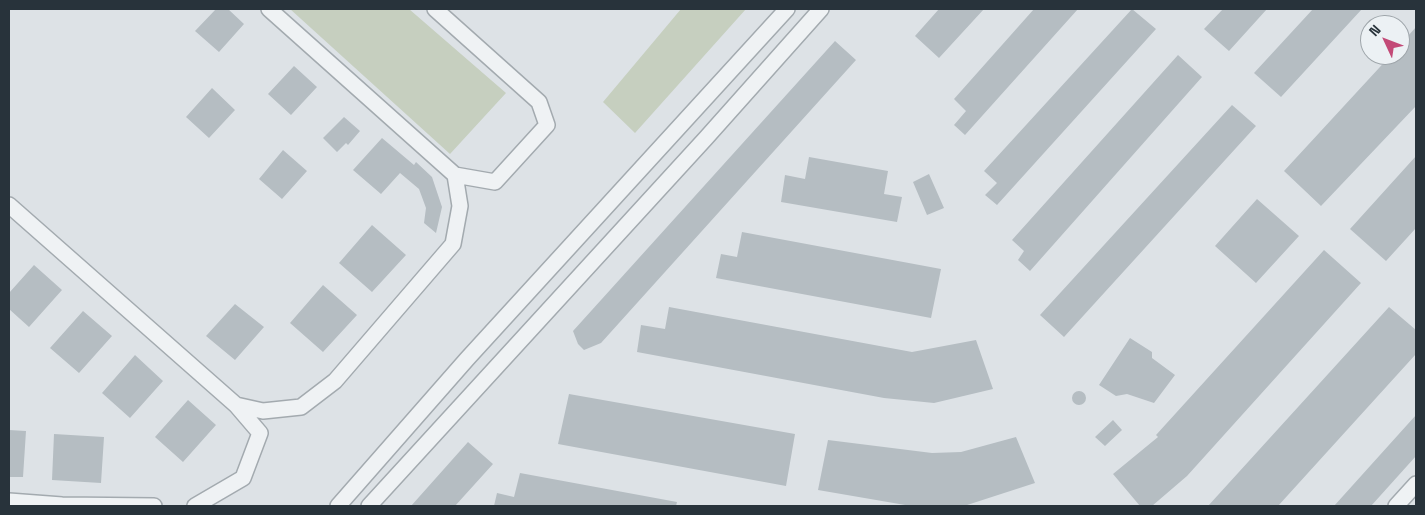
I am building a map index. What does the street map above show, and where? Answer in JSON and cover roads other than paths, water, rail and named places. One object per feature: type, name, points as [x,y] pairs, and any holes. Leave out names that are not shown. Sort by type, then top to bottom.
[{"type":"street","points":[[269,9],[455,175],[495,182],[546,125],[539,102],[435,9]]},
{"type":"street","points":[[338,506],[467,359],[787,9]]},
{"type":"street","points":[[369,506],[706,138],[821,9]]},
{"type":"street","points":[[236,406],[263,411],[301,407],[335,381],[453,244],[460,206],[455,175]]},
{"type":"street","points":[[9,205],[236,406],[260,434],[243,478],[194,506]]},
{"type":"street","points":[[1396,506],[1416,484]]},
{"type":"street","points":[[9,501],[62,505],[154,506]]}]
